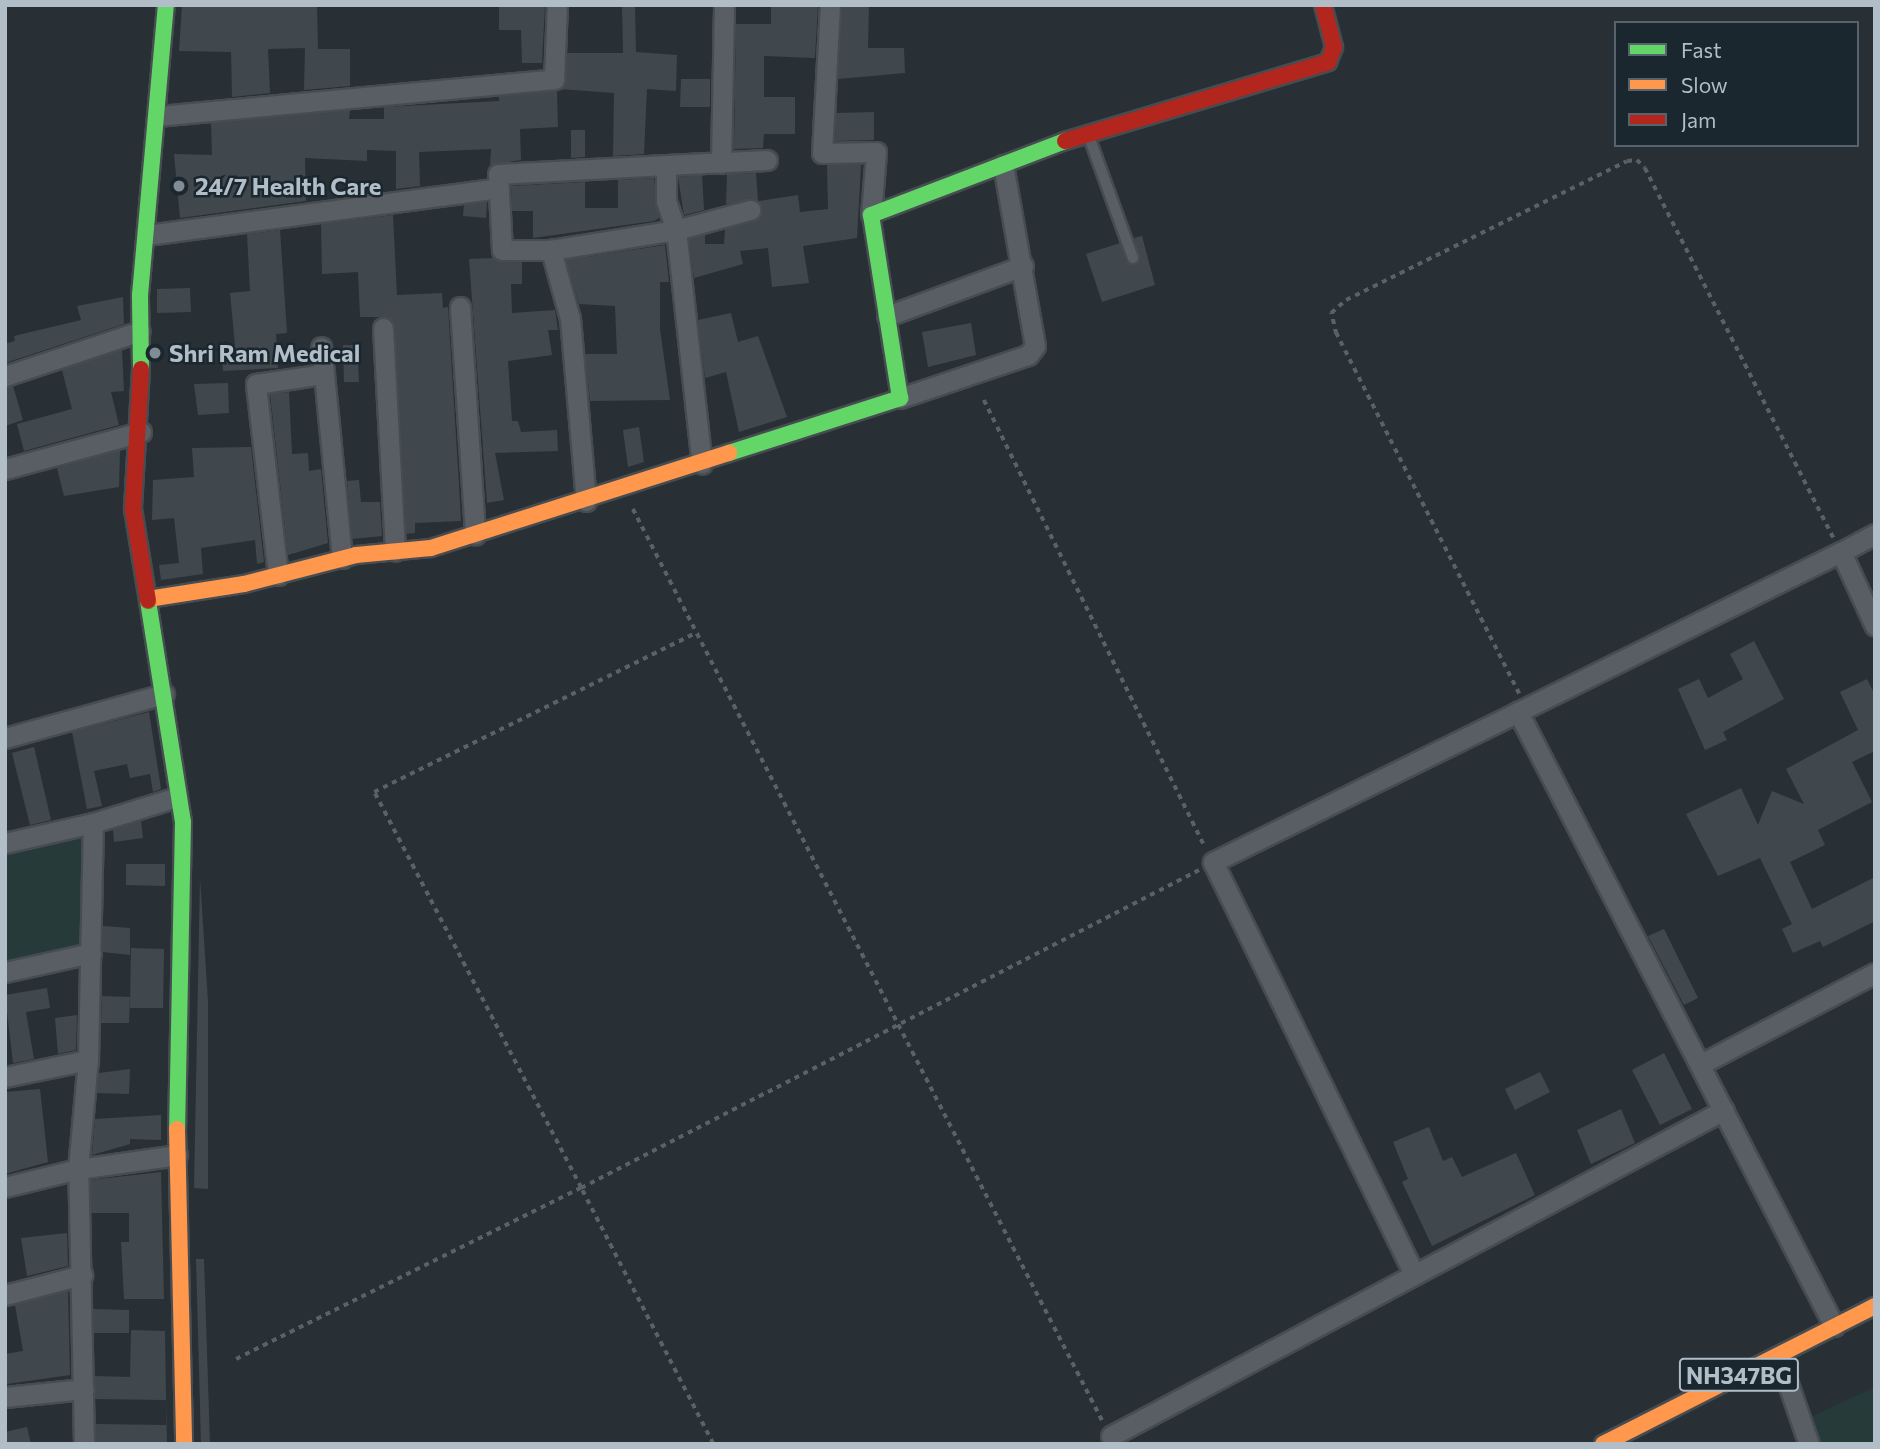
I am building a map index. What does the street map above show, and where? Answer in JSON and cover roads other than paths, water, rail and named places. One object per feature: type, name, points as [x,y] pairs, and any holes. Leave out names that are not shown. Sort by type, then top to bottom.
[{"type":"street","points":[[166,5],[140,331],[141,432],[133,509],[164,694],[184,871],[177,1155],[184,1444]]},
{"type":"street","points":[[158,116],[554,79],[558,5]]},
{"type":"street","points":[[721,163],[723,5]]},
{"type":"street","points":[[830,5],[822,153],[876,152],[871,215],[900,398]]},
{"type":"street","points":[[871,215],[1087,133],[1328,62],[1334,47],[1323,5]]},
{"type":"street","points":[[750,211],[676,230],[551,250],[502,250],[498,174],[767,160]]},
{"type":"street","points":[[666,165],[666,201],[676,230],[702,464]]},
{"type":"street","points":[[148,599],[278,575],[342,558],[395,551],[475,535],[702,464],[1028,355],[1036,330],[1003,165]]},
{"type":"street","points":[[147,235],[499,188]]},
{"type":"street","points":[[551,250],[569,319],[586,501]]},
{"type":"street","points":[[887,316],[1023,266]]},
{"type":"street","points":[[460,306],[475,535]]},
{"type":"street","points":[[383,328],[395,551]]},
{"type":"street","points":[[5,376],[140,331]]},
{"type":"street","points":[[321,347],[342,558]]},
{"type":"street","points":[[278,575],[256,384],[324,374]]},
{"type":"street","points":[[5,469],[141,432]]},
{"type":"street","points":[[1414,1274],[1213,862],[1875,534]]},
{"type":"street","points":[[1841,552],[1875,626]]},
{"type":"street","points":[[5,738],[164,694]]},
{"type":"street","points":[[1522,710],[1835,1326]]},
{"type":"street","points":[[5,843],[93,823],[177,797]]},
{"type":"street","points":[[84,1444],[78,1169],[88,1060],[93,823]]},
{"type":"street","points":[[5,972],[91,953]]},
{"type":"street","points":[[1701,1064],[1875,973]]},
{"type":"street","points":[[5,1077],[88,1060]]},
{"type":"street","points":[[1111,1436],[1724,1110]]},
{"type":"street","points":[[5,1186],[78,1169],[177,1155]]},
{"type":"street","points":[[5,1295],[82,1275]]},
{"type":"street","name":"NH347BG","points":[[1603,1444],[1875,1306]]},
{"type":"street","name":"NH347BG","points":[[1642,1444],[1875,1325]]},
{"type":"street","points":[[1803,1343],[1809,1359]]},
{"type":"street","points":[[1784,1372],[1809,1444]]},
{"type":"street","points":[[5,1397],[84,1389]]},
{"type":"lane","points":[[1087,133],[1133,258]]},
{"type":"place","name":"24/7 Health Care","points":[[179,186]]},
{"type":"place","name":"Shri Ram Medical","points":[[155,353]]}]
